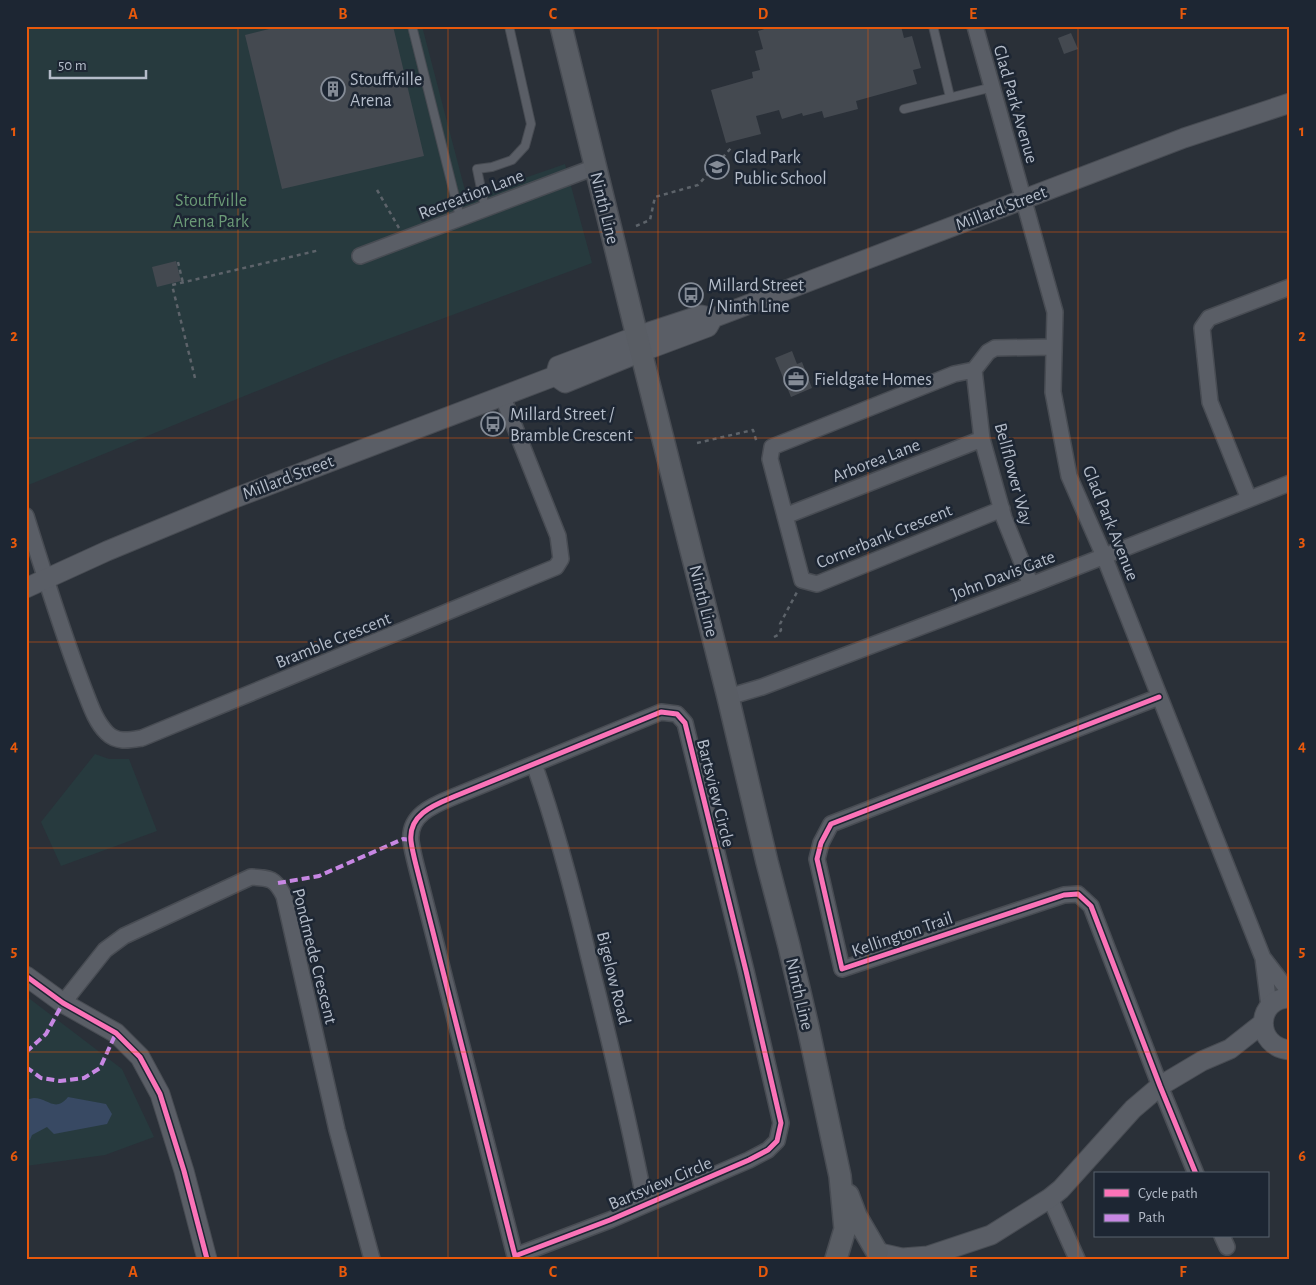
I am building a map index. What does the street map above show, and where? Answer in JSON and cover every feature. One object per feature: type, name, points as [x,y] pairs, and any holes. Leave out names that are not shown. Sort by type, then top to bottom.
[{"type":"main road","name":"Ninth Line","points":[[561,26],[728,697],[766,862],[789,946],[840,1176],[845,1230],[838,1259]]},
{"type":"main road","name":"Ninth Line","points":[[840,1176],[856,1216],[881,1254]]},
{"type":"main road","points":[[838,1259],[844,1253],[856,1248],[871,1248],[881,1254]]},
{"type":"street","name":"Glad Park Avenue","points":[[975,26],[1055,312],[1053,392],[1069,476],[1104,556],[1263,958],[1290,993]]},
{"type":"street","name":"Millard Street","points":[[26,588],[45,578],[235,498],[555,376],[558,366],[639,344],[701,314],[713,318],[1184,138],[1290,103]]},
{"type":"street","name":"Recreation Lane","points":[[360,256],[595,167]]},
{"type":"street","points":[[1249,499],[1210,402],[1202,328],[1209,318],[1290,287]]},
{"type":"street","points":[[974,370],[988,352],[995,348],[1054,347]]},
{"type":"street","name":"Bellflower Way","points":[[974,370],[982,440],[1004,518],[1031,585]]},
{"type":"street","name":"Cornerbank Crescent","points":[[974,370],[954,374],[772,447],[770,459],[802,580],[817,584],[1002,509]]},
{"type":"street","name":"Bramble Crescent","points":[[26,516],[74,663],[97,719],[108,734],[123,741],[142,738],[556,567],[561,559],[558,536],[502,395]]},
{"type":"street","name":"Arborea Lane","points":[[785,516],[982,440]]},
{"type":"street","name":"John Davis Gate","points":[[728,697],[762,687],[1031,585],[1290,483]]},
{"type":"street","name":"Kellington Trail","points":[[1159,697],[832,824],[821,843],[817,859],[842,969],[1064,895],[1078,894],[1091,906],[1160,1086]]},
{"type":"street","name":"Bartsview Circle","points":[[660,712],[677,714],[685,723],[781,1123],[777,1140],[768,1150],[610,1220],[516,1257],[411,840],[412,826],[419,815],[430,808],[534,764],[660,712]]},
{"type":"street","name":"Bigelow Road","points":[[534,764],[549,806],[622,1088],[645,1203]]},
{"type":"street","name":"Pondmede Crescent","points":[[64,1003],[105,950],[124,936],[251,877],[267,878],[278,883],[284,896],[337,1130],[372,1259]]},
{"type":"street","name":"Glad Park Avenue","points":[[1263,958],[1266,1014]]},
{"type":"street","points":[[26,976],[64,1003],[116,1033],[140,1057],[160,1094],[184,1171],[207,1259]]},
{"type":"street","points":[[881,1254],[902,1258],[926,1257],[991,1235],[1050,1198],[1074,1176],[1133,1109],[1160,1086],[1202,1061],[1230,1049],[1266,1014],[1276,1001],[1290,998]]},
{"type":"street","points":[[1266,1014],[1264,1032],[1268,1040],[1284,1051]]},
{"type":"street","points":[[1230,1049],[1284,1051]]},
{"type":"street","points":[[1160,1086],[1195,1172]]},
{"type":"street","points":[[1050,1198],[1077,1259]]},
{"type":"lane","points":[[412,26],[460,218]]},
{"type":"lane","points":[[485,208],[477,169],[492,167],[512,160],[525,146],[531,124],[509,26]]},
{"type":"lane","points":[[933,26],[950,98]]},
{"type":"lane","points":[[904,109],[992,87]]},
{"type":"path","points":[[636,226],[650,220],[655,197],[698,185],[732,147]]},
{"type":"path","points":[[378,190],[405,239]]},
{"type":"path","points":[[195,378],[172,286],[320,250]]},
{"type":"path","points":[[178,262],[184,283]]},
{"type":"path","points":[[697,442],[753,430],[756,443]]},
{"type":"path","points":[[774,637],[778,635],[780,624],[795,599],[802,580]]},
{"type":"green space","name":"Stouffville Arena Park","points":[[37,26],[422,26],[467,198],[565,164],[592,263],[337,358],[26,486],[26,30]]},
{"type":"green space","points":[[95,754],[109,759],[129,759],[157,831],[61,866],[41,822]]},
{"type":"green space","points":[[26,996],[122,1069],[154,1137],[105,1155],[26,1166]]},
{"type":"water","points":[[68,1097],[106,1104],[112,1114],[107,1124],[54,1134],[47,1127],[32,1135],[30,1140],[26,1140],[26,1100],[33,1098],[51,1104],[59,1104]]},
{"type":"building","name":"Stouffville Arena","points":[[281,26],[393,26],[424,156],[282,189],[245,35]]},
{"type":"building","points":[[774,26],[901,26],[904,38],[912,36],[921,68],[913,70],[917,84],[856,101],[858,109],[824,118],[822,111],[803,116],[802,113],[782,119],[779,110],[756,116],[761,134],[726,143],[711,90],[753,78],[752,72],[760,70],[755,51],[763,49],[758,31]]},
{"type":"building","points":[[1071,33],[1078,49],[1064,54],[1058,38]]},
{"type":"building","points":[[176,261],[181,281],[157,287],[152,267]]},
{"type":"building","name":"Fieldgate Homes","points":[[792,351],[797,364],[802,362],[812,388],[791,397],[775,358]]},
{"type":"marked path","points":[[278,883],[319,876],[403,839],[411,840]]},
{"type":"marked path","points":[[26,1052],[46,1034],[63,1003]]},
{"type":"marked path","points":[[26,1067],[41,1078],[60,1081],[84,1078],[100,1068],[116,1033]]},
{"type":"cycle path","points":[[1159,697],[831,824],[821,843],[817,859],[842,969],[1064,895],[1078,894],[1091,906],[1195,1172]]},
{"type":"cycle path","points":[[515,1256],[610,1220],[749,1160],[768,1150],[777,1141],[781,1123],[746,971],[685,723],[677,714],[661,712],[441,802],[419,817],[411,831],[415,859],[515,1256],[516,1259]]},
{"type":"cycle path","points":[[26,976],[63,1003],[116,1033],[140,1057],[160,1094],[184,1171],[207,1259]]},
{"type":"place","name":"Stouffville Arena","points":[[333,89]]},
{"type":"place","name":"Glad Park Public School","points":[[717,167]]},
{"type":"place","name":"Millard Street / Ninth Line","points":[[691,295]]},
{"type":"place","name":"Fieldgate Homes","points":[[796,379]]},
{"type":"place","name":"Millard Street / Bramble Crescent","points":[[493,424]]}]
